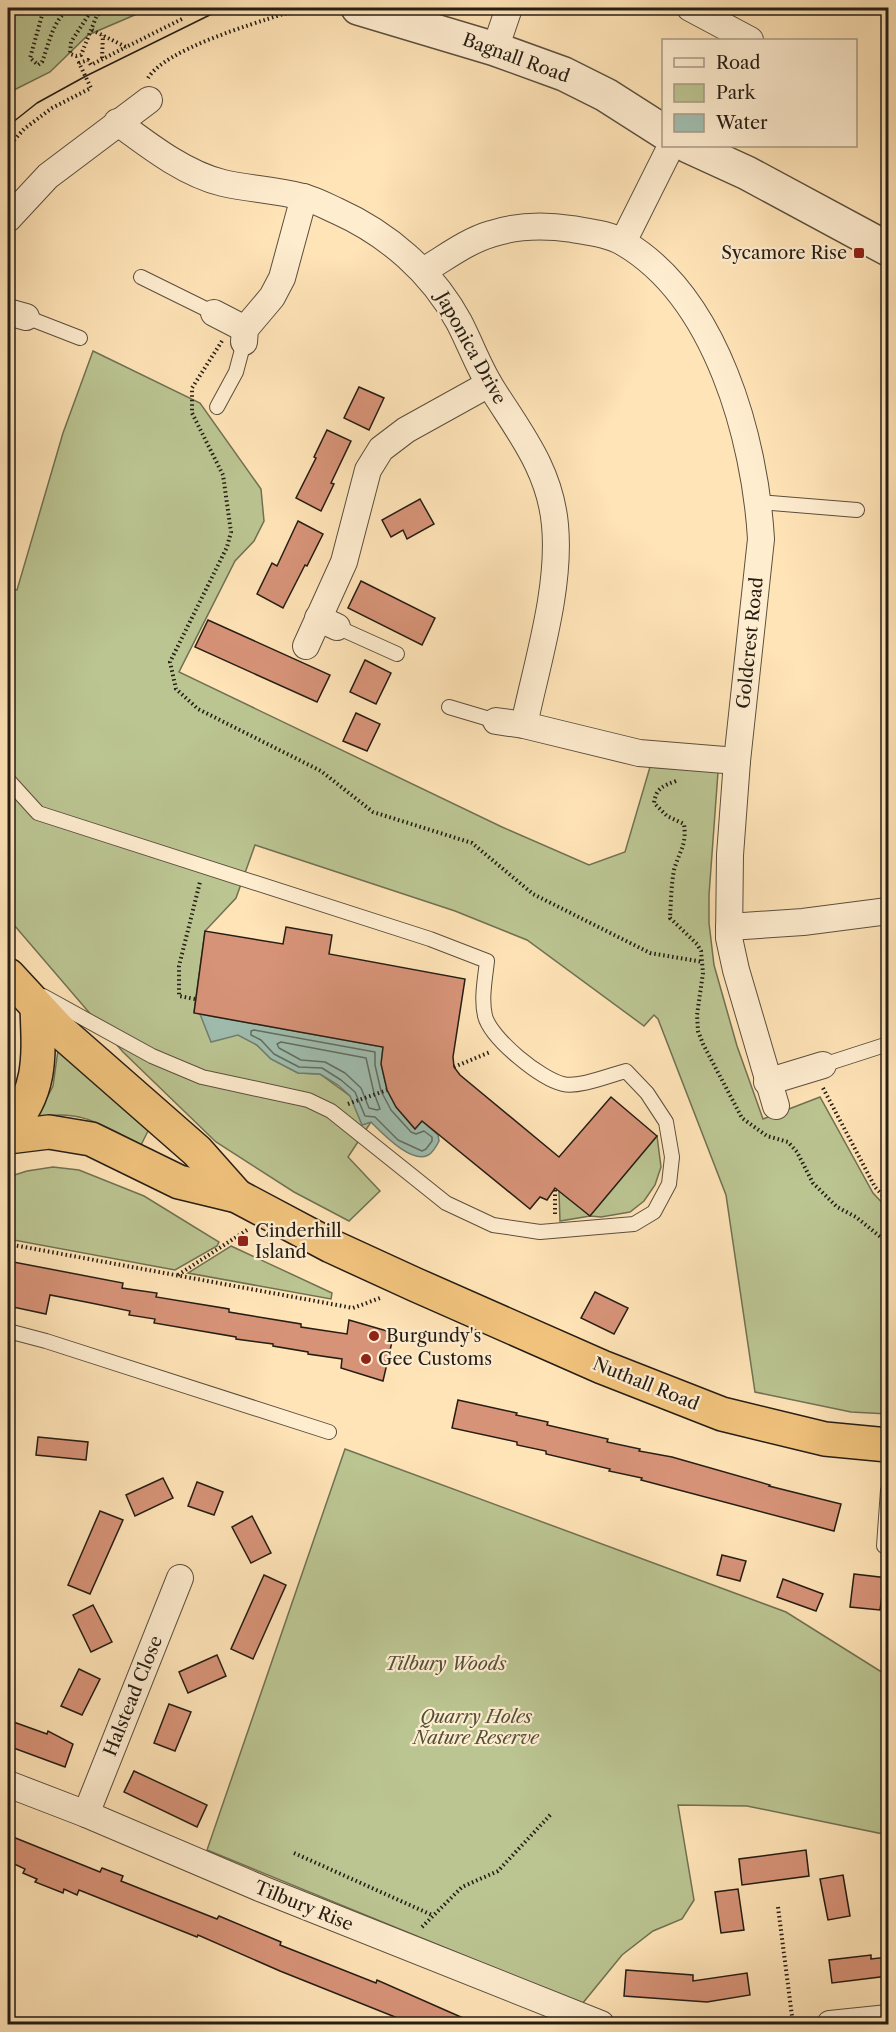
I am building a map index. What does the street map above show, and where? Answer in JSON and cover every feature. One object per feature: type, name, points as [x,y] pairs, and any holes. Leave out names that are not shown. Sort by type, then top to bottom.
[{"type":"highway","points":[[8,975],[37,1008],[197,1151],[237,1196]]},
{"type":"highway","points":[[8,1129],[20,1116],[33,1092],[39,1049],[37,1008]]},
{"type":"highway","points":[[8,1137],[49,1132],[91,1139],[179,1182],[237,1196]]},
{"type":"highway","name":"Nuthall Road","points":[[237,1196],[331,1246],[416,1285],[602,1366],[722,1414],[825,1439],[888,1445]]},
{"type":"street","name":"Bagnall Road","points":[[358,8],[495,49],[564,74],[606,95],[662,131]]},
{"type":"street","points":[[495,49],[509,8]]},
{"type":"street","points":[[690,8],[748,39]]},
{"type":"street","points":[[8,219],[48,176],[149,100]]},
{"type":"street","name":"Japonica Drive","points":[[117,122],[149,147],[221,182],[304,197],[375,230],[423,272],[442,294],[489,384],[539,464],[550,494],[555,524],[556,560],[550,602],[524,725]]},
{"type":"street","points":[[623,242],[670,147]]},
{"type":"street","points":[[690,147],[747,173],[888,249]]},
{"type":"street","points":[[214,313],[238,336],[272,297],[282,278],[304,197]]},
{"type":"street","name":"Goldcrest Road","points":[[423,272],[461,248],[489,234],[517,228],[547,226],[590,232],[623,242],[644,257],[676,288],[696,315],[728,378],[746,436],[759,502],[761,539],[737,761],[730,855],[729,938],[767,1082],[776,1106]]},
{"type":"street","points":[[306,646],[328,622],[368,470],[381,449],[406,430],[489,384]]},
{"type":"street","points":[[496,721],[524,725],[639,753],[737,761]]},
{"type":"street","points":[[729,927],[803,922],[888,911]]},
{"type":"street","points":[[767,1082],[819,1066]]},
{"type":"street","name":"Halstead Close","points":[[86,1814],[180,1578]]},
{"type":"street","name":"Tilbury Rise","points":[[8,1784],[601,2025]]},
{"type":"street","points":[[831,2025],[888,2018]]},
{"type":"lane","points":[[141,277],[214,313]]},
{"type":"lane","points":[[16,314],[80,338]]},
{"type":"lane","points":[[217,407],[236,372],[238,336]]},
{"type":"lane","points":[[759,502],[856,510]]},
{"type":"lane","points":[[328,622],[397,654]]},
{"type":"lane","points":[[449,708],[496,721]]},
{"type":"lane","points":[[8,780],[38,813],[430,939],[487,962],[483,1005],[486,1019],[506,1046],[541,1075],[564,1084],[575,1084],[626,1071],[647,1093],[666,1122],[672,1157],[669,1184],[654,1212],[634,1224],[540,1232],[493,1225],[446,1203],[331,1112],[308,1100],[202,1077],[162,1060],[8,975]]},
{"type":"lane","points":[[819,1066],[888,1044]]},
{"type":"lane","points":[[8,1331],[46,1341],[329,1432]]},
{"type":"lane","points":[[888,1490],[884,1546],[888,1546]]},
{"type":"path","points":[[44,8],[30,58],[38,65],[42,62],[57,20],[64,11],[71,8]]},
{"type":"path","points":[[93,8],[71,42],[70,54],[81,55],[97,15],[112,8]]},
{"type":"path","points":[[277,8],[283,14]]},
{"type":"path","points":[[149,100],[143,87],[155,68],[208,40],[304,8]]},
{"type":"path","points":[[8,147],[24,129],[52,108],[91,88],[79,63],[88,60],[91,65],[182,19]]},
{"type":"path","points":[[92,30],[126,47]]},
{"type":"path","points":[[102,59],[103,35]]},
{"type":"path","points":[[238,336],[192,388],[192,413],[223,475],[231,531],[227,547],[170,662],[176,689],[198,709],[321,771],[373,812],[472,843],[533,894],[650,953],[703,962]]},
{"type":"path","points":[[195,999],[179,996],[179,966],[204,867]]},
{"type":"path","points":[[454,1067],[506,1046]]},
{"type":"path","points":[[819,1066],[825,1095],[875,1187],[888,1201]]},
{"type":"path","points":[[352,1103],[387,1090]]},
{"type":"path","points":[[555,1188],[555,1230]]},
{"type":"path","points":[[178,1276],[271,1214]]},
{"type":"path","points":[[8,1244],[353,1308],[416,1285]]},
{"type":"path","points":[[409,1948],[415,1935],[432,1915],[462,1887],[498,1871],[552,1813]]},
{"type":"path","points":[[294,1853],[432,1915]]},
{"type":"path","points":[[778,1907],[794,2025]]},
{"type":"green space","points":[[12,8],[151,8],[88,35],[50,72],[8,93],[8,29]]},
{"type":"green space","points":[[93,351],[200,403],[261,489],[264,521],[254,541],[235,561],[179,672],[502,827],[589,865],[625,852],[650,767],[718,772],[709,895],[709,923],[714,965],[737,1046],[763,1119],[820,1097],[873,1193],[888,1209],[888,1414],[851,1412],[755,1392],[726,1195],[658,1019],[654,1015],[644,1026],[527,940],[455,911],[255,845],[236,898],[205,931],[194,1012],[257,1045],[271,1059],[298,1073],[320,1074],[350,1096],[371,1122],[348,1157],[380,1191],[349,1221],[294,1192],[216,1142],[123,1052],[8,918],[8,589],[17,590],[63,433]]},
{"type":"green space","points":[[59,1043],[149,1129],[141,1145],[91,1120],[64,1115],[36,1119],[53,1086]]},
{"type":"green space","points":[[657,1136],[661,1167],[655,1185],[644,1201],[630,1212],[560,1221],[559,1192]]},
{"type":"green space","points":[[53,1167],[79,1170],[144,1196],[219,1242],[217,1246],[175,1270],[8,1239],[8,1177]]},
{"type":"green space","points":[[231,1246],[332,1293],[331,1299],[188,1273]]},
{"type":"green space","name":"Quarry Holes Nature Reserve","points":[[345,1449],[786,1612],[888,1676],[888,1835],[747,1806],[678,1805],[694,1900],[682,1919],[653,1931],[622,1955],[582,2004],[207,1850]]},
{"type":"water","points":[[200,1014],[383,1047],[385,1082],[394,1101],[415,1128],[422,1121],[438,1135],[438,1143],[431,1153],[424,1156],[408,1153],[371,1122],[362,1125],[350,1096],[338,1085],[320,1074],[298,1073],[271,1059],[257,1045],[238,1035],[211,1042]]},
{"type":"building","points":[[359,387],[384,398],[369,430],[344,418]]},
{"type":"building","points":[[327,430],[351,441],[331,483],[334,484],[321,511],[296,498]]},
{"type":"building","points":[[420,499],[434,524],[407,539],[403,530],[391,537],[382,520]]},
{"type":"building","points":[[298,521],[323,534],[283,608],[257,594],[272,563],[277,566]]},
{"type":"building","points":[[361,581],[435,618],[422,645],[348,608]]},
{"type":"building","points":[[208,620],[330,675],[317,702],[195,647]]},
{"type":"building","points":[[365,660],[391,673],[376,704],[350,692]]},
{"type":"building","points":[[356,713],[380,724],[367,751],[343,741]]},
{"type":"building","points":[[286,927],[332,935],[329,954],[465,979],[453,1057],[454,1067],[460,1075],[559,1157],[611,1097],[657,1136],[590,1216],[555,1188],[547,1200],[540,1197],[530,1209],[422,1121],[415,1129],[396,1107],[387,1090],[381,1064],[383,1047],[194,1013],[205,931],[283,944]]},
{"type":"building","points":[[8,1261],[123,1283],[122,1288],[157,1293],[156,1297],[229,1309],[229,1312],[301,1324],[301,1327],[347,1334],[349,1320],[394,1333],[383,1381],[341,1368],[342,1359],[154,1323],[155,1319],[129,1315],[130,1311],[91,1303],[50,1295],[46,1314],[8,1306]]},
{"type":"building","points":[[595,1292],[628,1308],[614,1334],[581,1318]]},
{"type":"building","points":[[458,1400],[517,1413],[516,1415],[548,1422],[547,1425],[608,1439],[607,1442],[640,1449],[639,1451],[672,1457],[769,1486],[841,1504],[834,1531],[641,1480],[642,1478],[609,1471],[610,1469],[546,1454],[546,1451],[517,1445],[517,1442],[452,1428]]},
{"type":"building","points":[[38,1437],[88,1442],[86,1460],[36,1455]]},
{"type":"building","points":[[163,1478],[173,1498],[135,1516],[126,1495]]},
{"type":"building","points":[[197,1482],[223,1492],[214,1515],[188,1506]]},
{"type":"building","points":[[100,1511],[123,1520],[90,1594],[68,1585]]},
{"type":"building","points":[[252,1516],[271,1553],[251,1563],[232,1527]]},
{"type":"building","points":[[722,1555],[746,1561],[740,1581],[717,1575]]},
{"type":"building","points":[[854,1574],[888,1578],[888,1596],[882,1595],[880,1610],[850,1607]]},
{"type":"building","points":[[264,1575],[286,1585],[253,1659],[231,1649]]},
{"type":"building","points":[[783,1579],[823,1594],[816,1611],[777,1597]]},
{"type":"building","points":[[93,1605],[112,1642],[91,1652],[73,1615]]},
{"type":"building","points":[[217,1655],[226,1676],[188,1693],[179,1672]]},
{"type":"building","points":[[79,1669],[100,1679],[82,1715],[61,1706]]},
{"type":"building","points":[[169,1704],[191,1712],[175,1751],[154,1743]]},
{"type":"building","points":[[8,1720],[47,1734],[48,1731],[73,1744],[65,1767],[8,1746]]},
{"type":"building","points":[[134,1771],[207,1805],[197,1827],[124,1792]]},
{"type":"building","points":[[8,1835],[100,1872],[102,1868],[123,1876],[121,1881],[217,1919],[219,1916],[281,1942],[280,1945],[376,1983],[377,1980],[479,2025],[415,2025],[280,1971],[198,1935],[197,1937],[79,1890],[77,1895],[64,1889],[63,1893],[35,1882],[37,1879],[23,1873],[25,1869],[8,1861]]},
{"type":"building","points":[[806,1850],[809,1876],[742,1885],[739,1859]]},
{"type":"building","points":[[843,1875],[850,1916],[828,1920],[820,1879]]},
{"type":"building","points":[[738,1889],[744,1930],[721,1933],[715,1892]]},
{"type":"building","points":[[871,1955],[871,1959],[888,1957],[888,1976],[832,1983],[829,1960]]},
{"type":"building","points":[[626,1970],[693,1975],[693,1981],[747,1973],[750,1995],[707,2002],[624,1996]]},
{"type":"tram line","points":[[8,126],[37,103],[86,76],[224,8]]},
{"type":"place","name":"Sycamore Rise","points":[[859,253]]},
{"type":"place","name":"Cinderhill Island","points":[[243,1241]]},
{"type":"place","name":"Burgundy's","points":[[374,1336]]},
{"type":"place","name":"Gee Customs","points":[[366,1359]]},
{"type":"park label","name":"Tilbury Woods","points":[[446,1664]]}]
